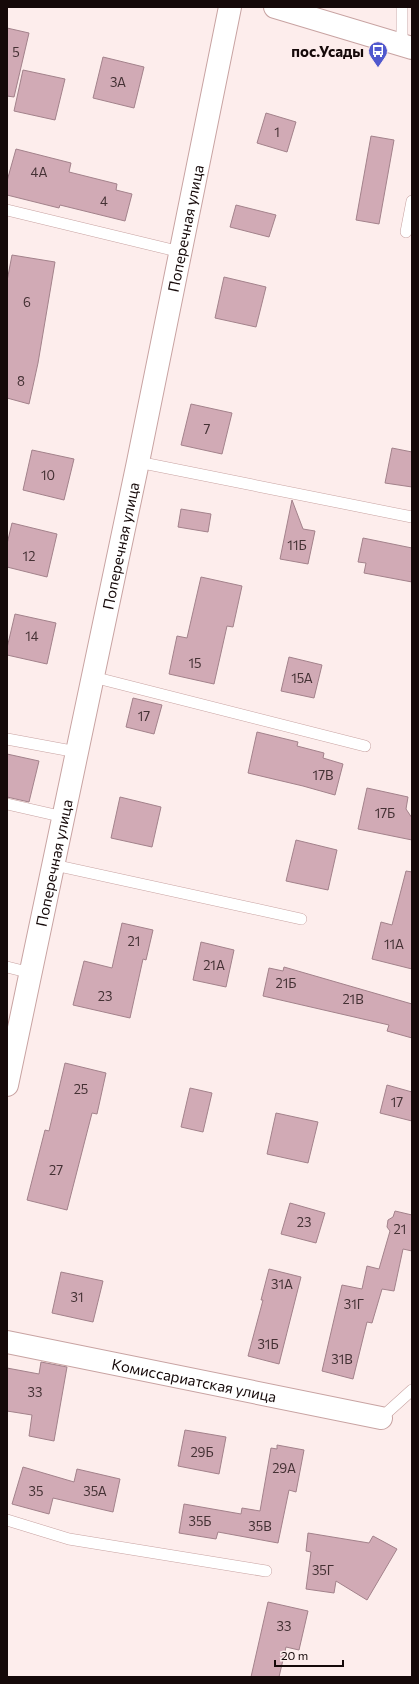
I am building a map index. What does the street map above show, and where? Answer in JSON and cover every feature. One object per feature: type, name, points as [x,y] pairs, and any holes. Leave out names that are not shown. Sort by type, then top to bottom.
[{"type":"street","name":"Поперечная улица","points":[[7,1085],[138,462],[230,7]]},
{"type":"street","points":[[275,7],[407,47]]},
{"type":"street","name":"Комиссариатская улица","points":[[7,1342],[381,1418]]},
{"type":"lane","points":[[402,7],[407,47]]},
{"type":"lane","points":[[406,232],[412,201]]},
{"type":"lane","points":[[7,210],[181,252]]},
{"type":"lane","points":[[138,462],[412,517]]},
{"type":"lane","points":[[93,677],[365,746]]},
{"type":"lane","points":[[7,739],[77,752]]},
{"type":"lane","points":[[7,804],[64,817]]},
{"type":"lane","points":[[54,864],[301,919]]},
{"type":"lane","points":[[7,967],[31,972]]},
{"type":"lane","points":[[381,1418],[412,1390]]},
{"type":"lane","points":[[7,1520],[70,1539],[266,1571]]},
{"type":"building","points":[[7,28],[29,33],[14,97],[7,96]]},
{"type":"building","points":[[103,57],[144,67],[134,108],[93,98]]},
{"type":"building","points":[[23,70],[65,79],[55,120],[14,111]]},
{"type":"building","points":[[266,113],[296,122],[287,152],[257,143]]},
{"type":"building","points":[[371,136],[394,140],[379,224],[356,220]]},
{"type":"building","points":[[16,149],[71,163],[69,172],[117,184],[116,190],[132,194],[125,221],[60,205],[59,208],[7,195],[7,181]]},
{"type":"building","points":[[236,205],[276,215],[269,237],[230,227]]},
{"type":"building","points":[[12,255],[55,262],[38,363],[29,404],[7,398],[7,281]]},
{"type":"building","points":[[224,277],[266,287],[256,327],[215,318]]},
{"type":"building","points":[[191,404],[232,413],[222,454],[181,445]]},
{"type":"building","points":[[392,448],[412,452],[412,487],[385,483]]},
{"type":"building","points":[[32,450],[74,459],[64,500],[23,490]]},
{"type":"building","points":[[292,500],[303,529],[315,531],[308,564],[280,559]]},
{"type":"building","points":[[181,509],[211,514],[208,532],[178,527]]},
{"type":"building","points":[[12,523],[57,534],[47,577],[7,567],[7,544]]},
{"type":"building","points":[[363,538],[412,548],[412,582],[364,573],[366,563],[358,562]]},
{"type":"building","points":[[201,577],[242,586],[233,627],[227,626],[214,684],[169,674],[177,636],[187,638]]},
{"type":"building","points":[[15,614],[56,623],[47,664],[7,655],[7,648]]},
{"type":"building","points":[[289,657],[322,665],[314,698],[281,691]]},
{"type":"building","points":[[133,698],[162,705],[154,734],[126,727]]},
{"type":"building","points":[[257,732],[298,742],[297,746],[324,753],[323,758],[343,764],[335,795],[248,773]]},
{"type":"building","points":[[7,754],[39,761],[29,802],[7,797]]},
{"type":"building","points":[[367,788],[408,797],[406,809],[412,818],[412,840],[358,829]]},
{"type":"building","points":[[120,797],[161,807],[152,847],[111,838]]},
{"type":"building","points":[[296,840],[337,850],[328,890],[286,881]]},
{"type":"building","points":[[406,871],[412,872],[412,969],[372,959],[381,922],[392,925]]},
{"type":"building","points":[[122,923],[153,930],[146,960],[143,959],[130,1018],[73,1005],[84,961],[112,968]]},
{"type":"building","points":[[201,942],[234,950],[226,987],[193,980]]},
{"type":"building","points":[[284,967],[412,1004],[412,1038],[387,1031],[389,1025],[263,996],[269,968],[283,971]]},
{"type":"building","points":[[65,1063],[106,1073],[97,1114],[92,1113],[67,1210],[27,1200],[45,1130],[49,1131]]},
{"type":"building","points":[[387,1085],[412,1092],[412,1121],[380,1113]]},
{"type":"building","points":[[190,1088],[212,1093],[203,1132],[181,1127]]},
{"type":"building","points":[[276,1113],[318,1122],[308,1163],[267,1154]]},
{"type":"building","points":[[290,1203],[325,1213],[316,1243],[281,1234]]},
{"type":"building","points":[[395,1211],[412,1215],[412,1251],[403,1249],[394,1291],[382,1289],[372,1323],[367,1322],[353,1379],[322,1371],[342,1285],[362,1289],[367,1266],[379,1269],[390,1231],[387,1227],[388,1220],[393,1217]]},
{"type":"building","points":[[269,1269],[301,1277],[279,1364],[248,1356],[263,1300],[261,1300]]},
{"type":"building","points":[[61,1272],[103,1281],[93,1322],[52,1313]]},
{"type":"building","points":[[41,1362],[67,1367],[54,1441],[29,1436],[32,1415],[7,1411],[7,1368],[39,1374]]},
{"type":"building","points":[[185,1430],[226,1437],[219,1474],[178,1466]]},
{"type":"building","points":[[277,1445],[304,1450],[296,1492],[289,1490],[278,1543],[218,1532],[216,1539],[179,1533],[184,1504],[241,1514],[242,1508],[260,1511],[271,1448],[277,1449]]},
{"type":"building","points":[[23,1467],[74,1482],[77,1469],[120,1479],[113,1512],[53,1498],[49,1514],[12,1504]]},
{"type":"building","points":[[308,1533],[369,1543],[373,1536],[397,1549],[367,1600],[336,1581],[334,1593],[306,1589],[311,1552],[306,1551]]},
{"type":"building","points":[[268,1602],[308,1611],[299,1650],[286,1647],[279,1677],[251,1677]]},
{"type":"place","name":"пос.Усады","points":[[378,68]]}]
